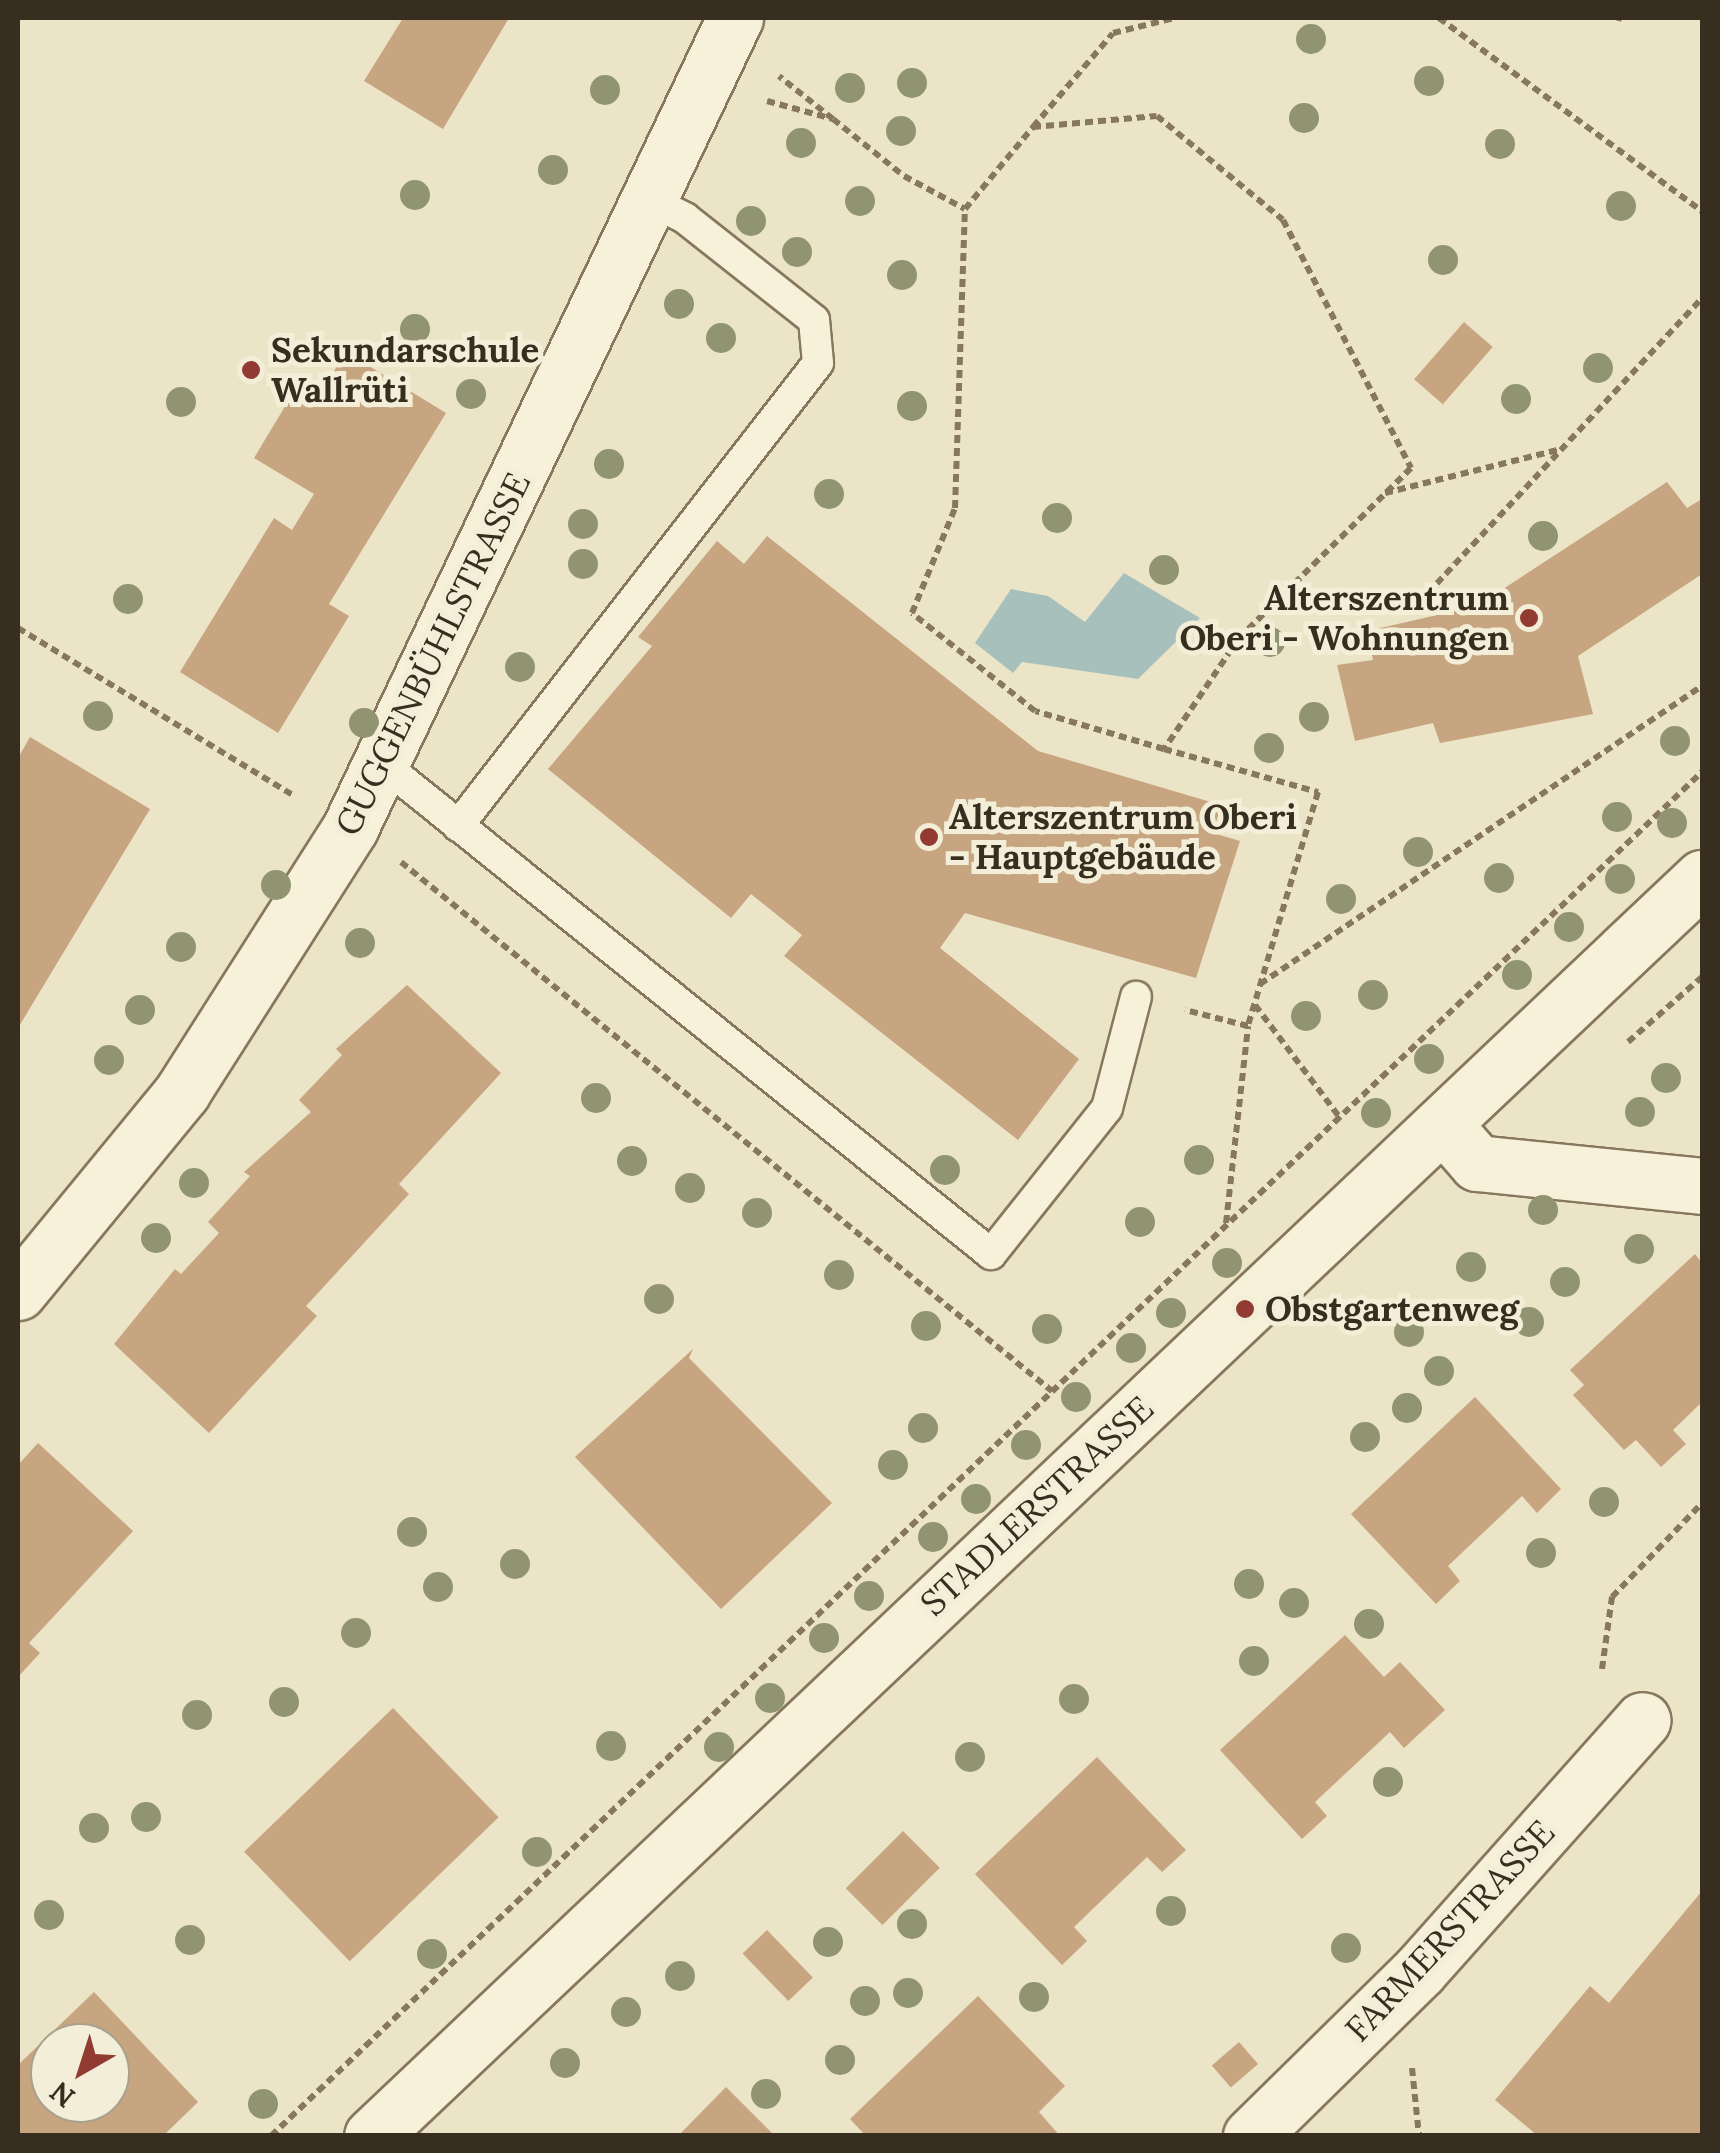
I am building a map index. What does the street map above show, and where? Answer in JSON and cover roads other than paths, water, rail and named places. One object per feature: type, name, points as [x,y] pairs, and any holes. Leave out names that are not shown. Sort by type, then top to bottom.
[{"type":"street","name":"GUGGENBÜHLSTRASSE","points":[[18,1292],[182,1092],[384,766],[735,18]]},
{"type":"street","name":"STADLERSTRASSE","points":[[372,2136],[1702,878]]},
{"type":"street","points":[[1442,1124],[1478,1162],[1702,1186]]},
{"type":"street","name":"FARMERSTRASSE","points":[[1251,2136],[1419,1971],[1643,1720]]},
{"type":"lane","points":[[458,826],[818,364],[814,320],[685,218],[649,200]]},
{"type":"lane","points":[[384,766],[991,1254],[1107,1108],[1136,997]]},
{"type":"water","points":[[1124,573],[1200,618],[1138,679],[1022,662],[1013,673],[975,643],[1011,589],[1048,596],[1085,622]]},
{"type":"place","name":"Sekundarschule Wallrüti","points":[[251,370]]},
{"type":"place","name":"Alterszentrum Oberi - Wohnungen","points":[[1529,618]]},
{"type":"place","name":"Alterszentrum Oberi - Hauptgebäude","points":[[929,837]]},
{"type":"place","name":"Obstgartenweg","points":[[1245,1309]]}]
